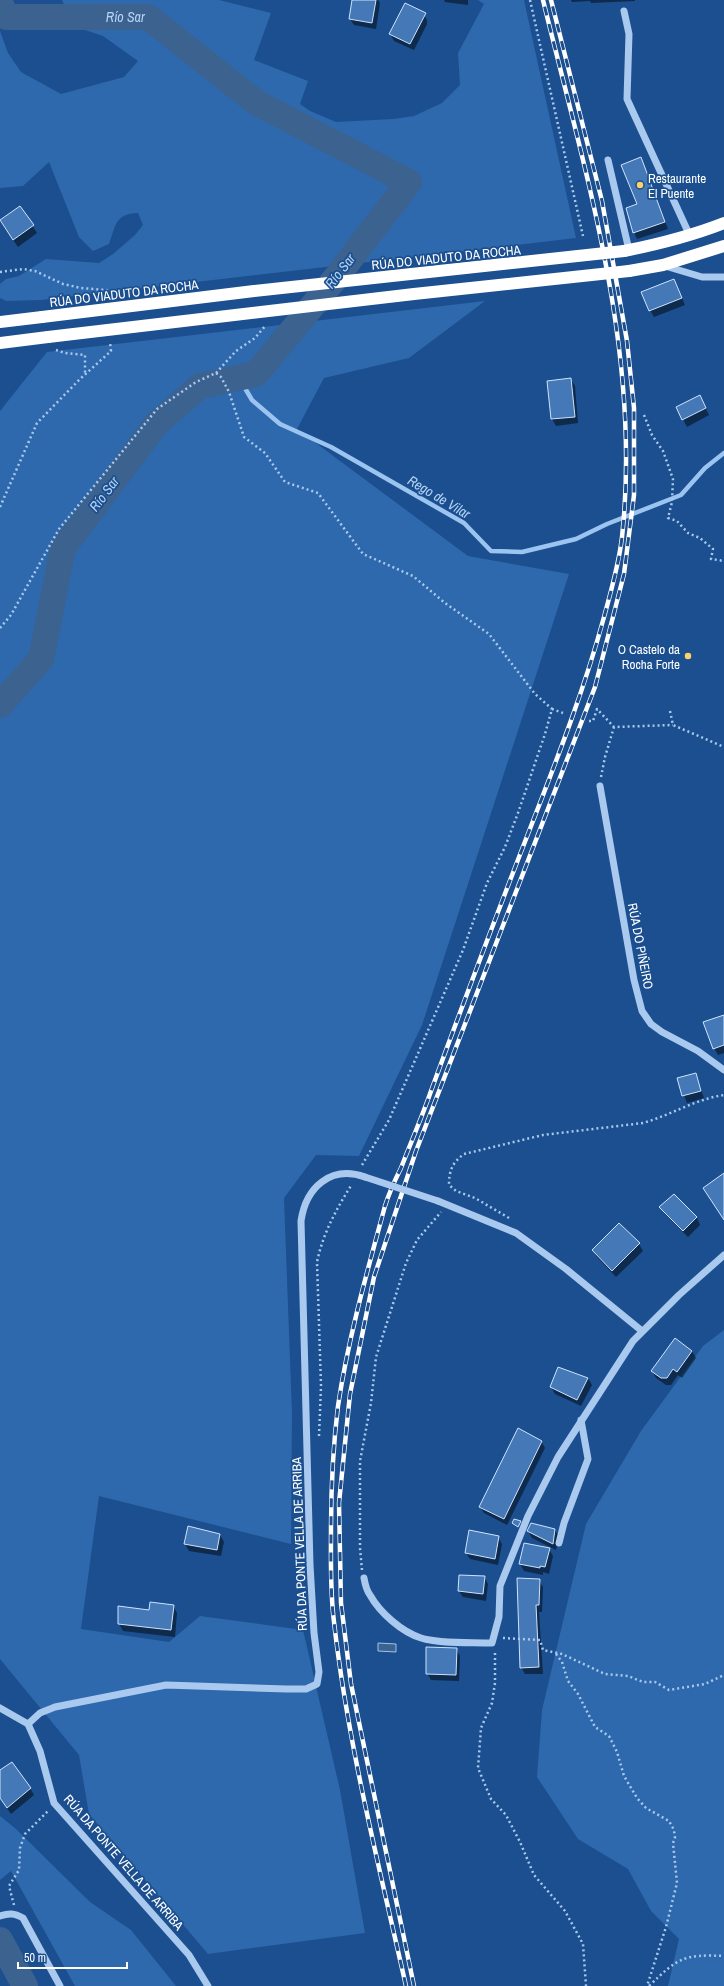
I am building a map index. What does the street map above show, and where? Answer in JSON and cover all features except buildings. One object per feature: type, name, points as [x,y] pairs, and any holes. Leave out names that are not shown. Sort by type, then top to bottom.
[{"type":"highway","name":"RÚA DO VIADUTO DA ROCHA","points":[[0,322],[270,290],[627,251],[690,236],[724,223]]},
{"type":"highway","points":[[2,343],[414,294],[629,272],[663,266],[724,246]]},
{"type":"street","points":[[624,11],[629,34],[627,99],[690,236]]},
{"type":"street","points":[[608,160],[627,251]]},
{"type":"street","points":[[663,266],[702,277],[724,277]]},
{"type":"street","name":"RÚA DO PIÑEIRO","points":[[600,786],[634,980],[642,1011],[651,1024],[662,1032],[698,1051],[724,1070]]},
{"type":"street","name":"RÚA DA PONTE VELLA DE ARRIBA","points":[[208,1986],[188,1955],[54,1803],[40,1751],[28,1724],[40,1713],[55,1708],[166,1685],[306,1689],[317,1684],[319,1672],[314,1633],[310,1572],[301,1221],[306,1200],[312,1190],[318,1185],[336,1175],[344,1174],[362,1176]]},
{"type":"street","points":[[362,1176],[449,1205],[516,1233],[566,1269],[642,1331]]},
{"type":"street","points":[[364,1578],[369,1595],[394,1622],[410,1633],[431,1640],[492,1640],[499,1617],[500,1586],[528,1516],[558,1457],[620,1360],[642,1331],[724,1255]]},
{"type":"street","points":[[559,1543],[564,1523],[588,1459],[581,1420]]},
{"type":"street","points":[[0,1708],[28,1724]]},
{"type":"street","points":[[1,1916],[10,1913],[17,1914],[27,1924],[60,1986]]},
{"type":"path","points":[[530,0],[584,236]]},
{"type":"path","points":[[0,272],[23,269],[35,271],[63,284],[81,288],[106,290],[108,305]]},
{"type":"path","points":[[0,628],[11,616],[59,529],[157,409],[196,382],[216,373],[236,352],[255,338],[269,322]]},
{"type":"path","points":[[0,507],[37,423],[85,374],[111,352],[110,336]]},
{"type":"path","points":[[54,349],[65,353],[85,356],[85,374]]},
{"type":"path","points":[[216,373],[221,377],[229,392],[244,437],[265,452],[285,482],[318,493],[363,554],[413,576],[445,604],[489,634],[536,694],[552,709],[563,712]]},
{"type":"path","points":[[644,415],[652,434],[663,451],[673,479],[672,502],[668,518],[677,521],[688,533],[700,538],[713,549],[711,560],[724,561]]},
{"type":"path","points":[[319,1441],[321,1386],[317,1262],[320,1245],[331,1221],[362,1176],[389,1120],[463,950],[487,884],[505,846],[518,813],[552,709]]},
{"type":"path","points":[[589,721],[593,721],[597,709],[614,727],[673,725],[724,747]]},
{"type":"path","points":[[670,711],[673,725]]},
{"type":"path","points":[[600,786],[604,757],[614,727]]},
{"type":"path","points":[[513,1221],[488,1205],[456,1191],[449,1185],[450,1172],[455,1161],[464,1154],[543,1135],[644,1123],[710,1097],[724,1095]]},
{"type":"path","points":[[364,1578],[360,1548],[360,1461],[371,1403],[376,1357],[409,1257],[417,1240],[449,1205]]},
{"type":"path","points":[[586,1986],[583,1944],[566,1911],[534,1876],[520,1842],[506,1815],[491,1800],[478,1768],[481,1728],[492,1703],[495,1683],[495,1650],[492,1640],[540,1640],[543,1650],[576,1660],[605,1674],[628,1676],[643,1682],[655,1682],[669,1690],[705,1684],[724,1675]]},
{"type":"path","points":[[556,1654],[562,1662],[568,1681],[578,1694],[595,1727],[609,1736],[617,1752],[624,1776],[637,1798],[646,1808],[669,1821],[674,1830],[675,1838],[673,1843],[677,1883],[666,1927],[648,1986]]},
{"type":"path","points":[[17,1914],[9,1886],[19,1870],[20,1848],[25,1834],[51,1808],[54,1803]]},
{"type":"path","points":[[648,1986],[673,1963],[686,1957],[705,1955],[724,1956]]},
{"type":"shaded area","points":[[62,0],[219,0],[271,13],[254,60],[308,81],[300,104],[310,111],[336,122],[393,119],[414,116],[442,103],[460,85],[458,53],[484,4],[478,0],[524,0],[576,238],[41,300],[6,301],[0,298],[0,284],[6,279],[19,276],[46,259],[99,263],[113,254],[135,235],[143,225],[138,213],[130,214],[121,218],[115,226],[109,244],[93,251],[79,237],[49,162],[23,186],[0,188],[0,31],[8,53],[21,72],[61,94],[124,77],[138,61],[103,36],[73,26]]},
{"type":"shaded area","points":[[485,301],[409,358],[324,378],[297,429],[468,556],[569,574],[422,1025],[359,1156],[316,1155],[284,1198],[292,1413],[291,1544],[99,1496],[81,1629],[169,1642],[200,1616],[303,1630],[340,1790],[365,1933],[208,1954],[89,1814],[79,1755],[0,1659],[0,411],[47,352]]},
{"type":"shaded area","points":[[724,1330],[724,1986],[668,1986],[679,1939],[651,1911],[628,1869],[578,1839],[537,1777],[542,1710],[586,1524],[641,1431],[703,1346]]},
{"type":"shaded area","points":[[378,1643],[396,1644],[396,1652],[378,1651]]},
{"type":"shaded area","points":[[0,1816],[16,1829],[90,1902],[131,1930],[176,1986],[75,1986],[11,1871],[0,1880]]},
{"type":"waterway","name":"Río Sar","points":[[0,3],[7,17],[148,17],[257,103],[409,182],[338,275],[256,374],[200,386],[157,423],[63,548],[41,659],[0,705]]},
{"type":"waterway","name":"Rego de Vilar","points":[[239,378],[252,400],[280,424],[331,447],[464,523],[491,551],[522,552],[576,539],[607,524],[681,495],[705,468],[724,453]]},
{"type":"waterway","name":"Río Sar","points":[[0,1940],[25,1986]]},
{"type":"railway","points":[[406,1986],[356,1760],[347,1714],[334,1622],[331,1587],[331,1514],[338,1406],[347,1356],[365,1281],[387,1201],[424,1110],[571,720],[597,643],[617,567],[622,537],[626,469],[624,401],[617,333],[606,266],[592,199],[543,0]]},
{"type":"railway","points":[[414,1986],[351,1684],[341,1603],[339,1503],[350,1394],[374,1277],[416,1151],[595,687],[624,574],[634,495],[634,408],[627,341],[602,201],[551,0]]},
{"type":"place","name":"Restaurante El Puente","points":[[640,185]]},
{"type":"place","name":"O Castelo da Rocha Forte","points":[[688,656]]}]
